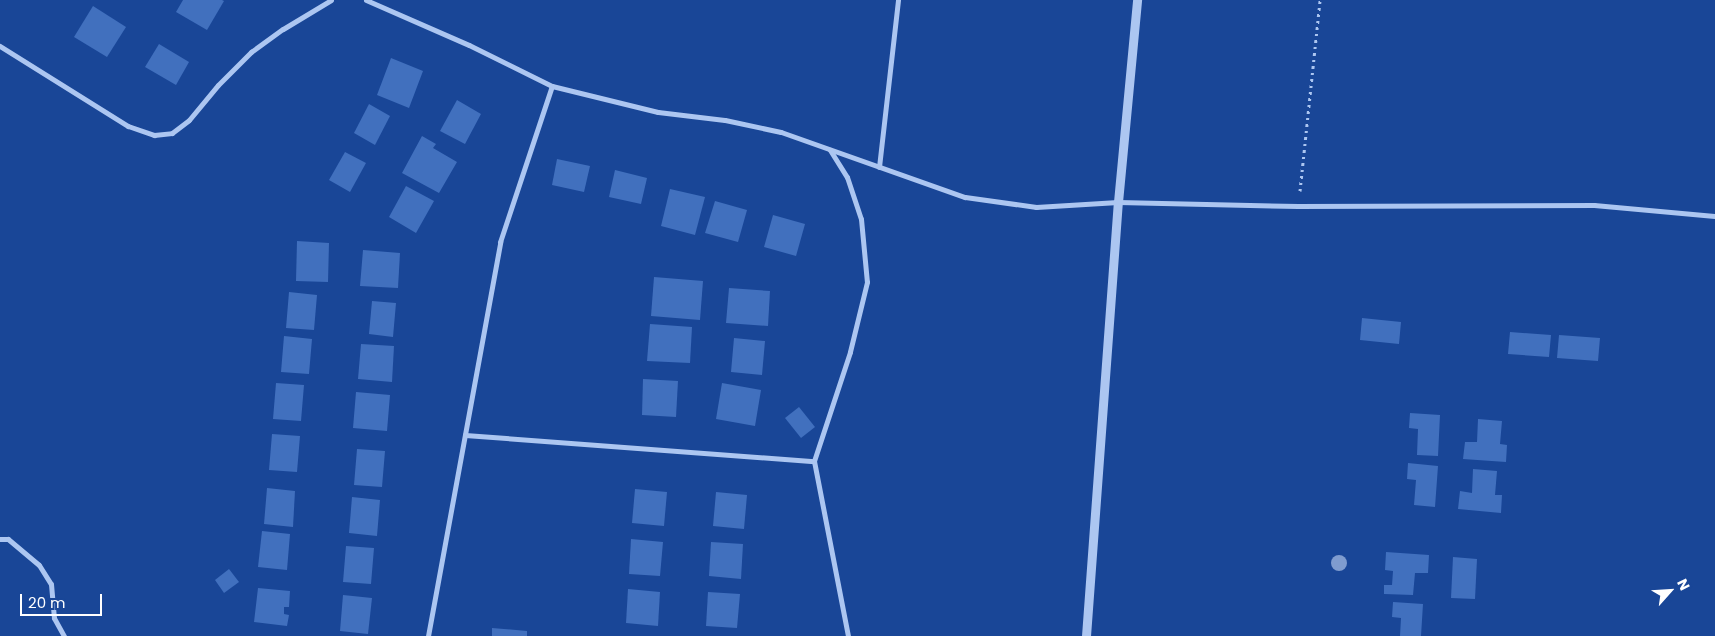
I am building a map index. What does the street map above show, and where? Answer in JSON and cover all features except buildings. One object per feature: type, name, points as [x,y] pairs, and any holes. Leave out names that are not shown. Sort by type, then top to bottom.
[{"type":"street","points":[[0,46],[128,126],[154,135],[172,133],[189,120],[218,85],[251,52],[283,29],[331,0]]},
{"type":"street","points":[[366,0],[469,45],[552,86],[658,112],[726,120],[781,132],[965,197],[1027,206],[1118,202],[1298,206],[1594,205],[1715,216]]},
{"type":"street","points":[[879,167],[898,0]]},
{"type":"street","points":[[1086,636],[1118,202],[1137,0]]},
{"type":"street","points":[[428,636],[500,242],[552,86]]},
{"type":"street","points":[[830,150],[847,176],[861,220],[867,282],[850,352],[814,461],[848,636]]},
{"type":"street","points":[[465,435],[814,461]]},
{"type":"street","points":[[0,539],[8,539],[39,565],[51,584],[54,618],[64,636]]},
{"type":"path","points":[[1298,206],[1320,0]]}]
